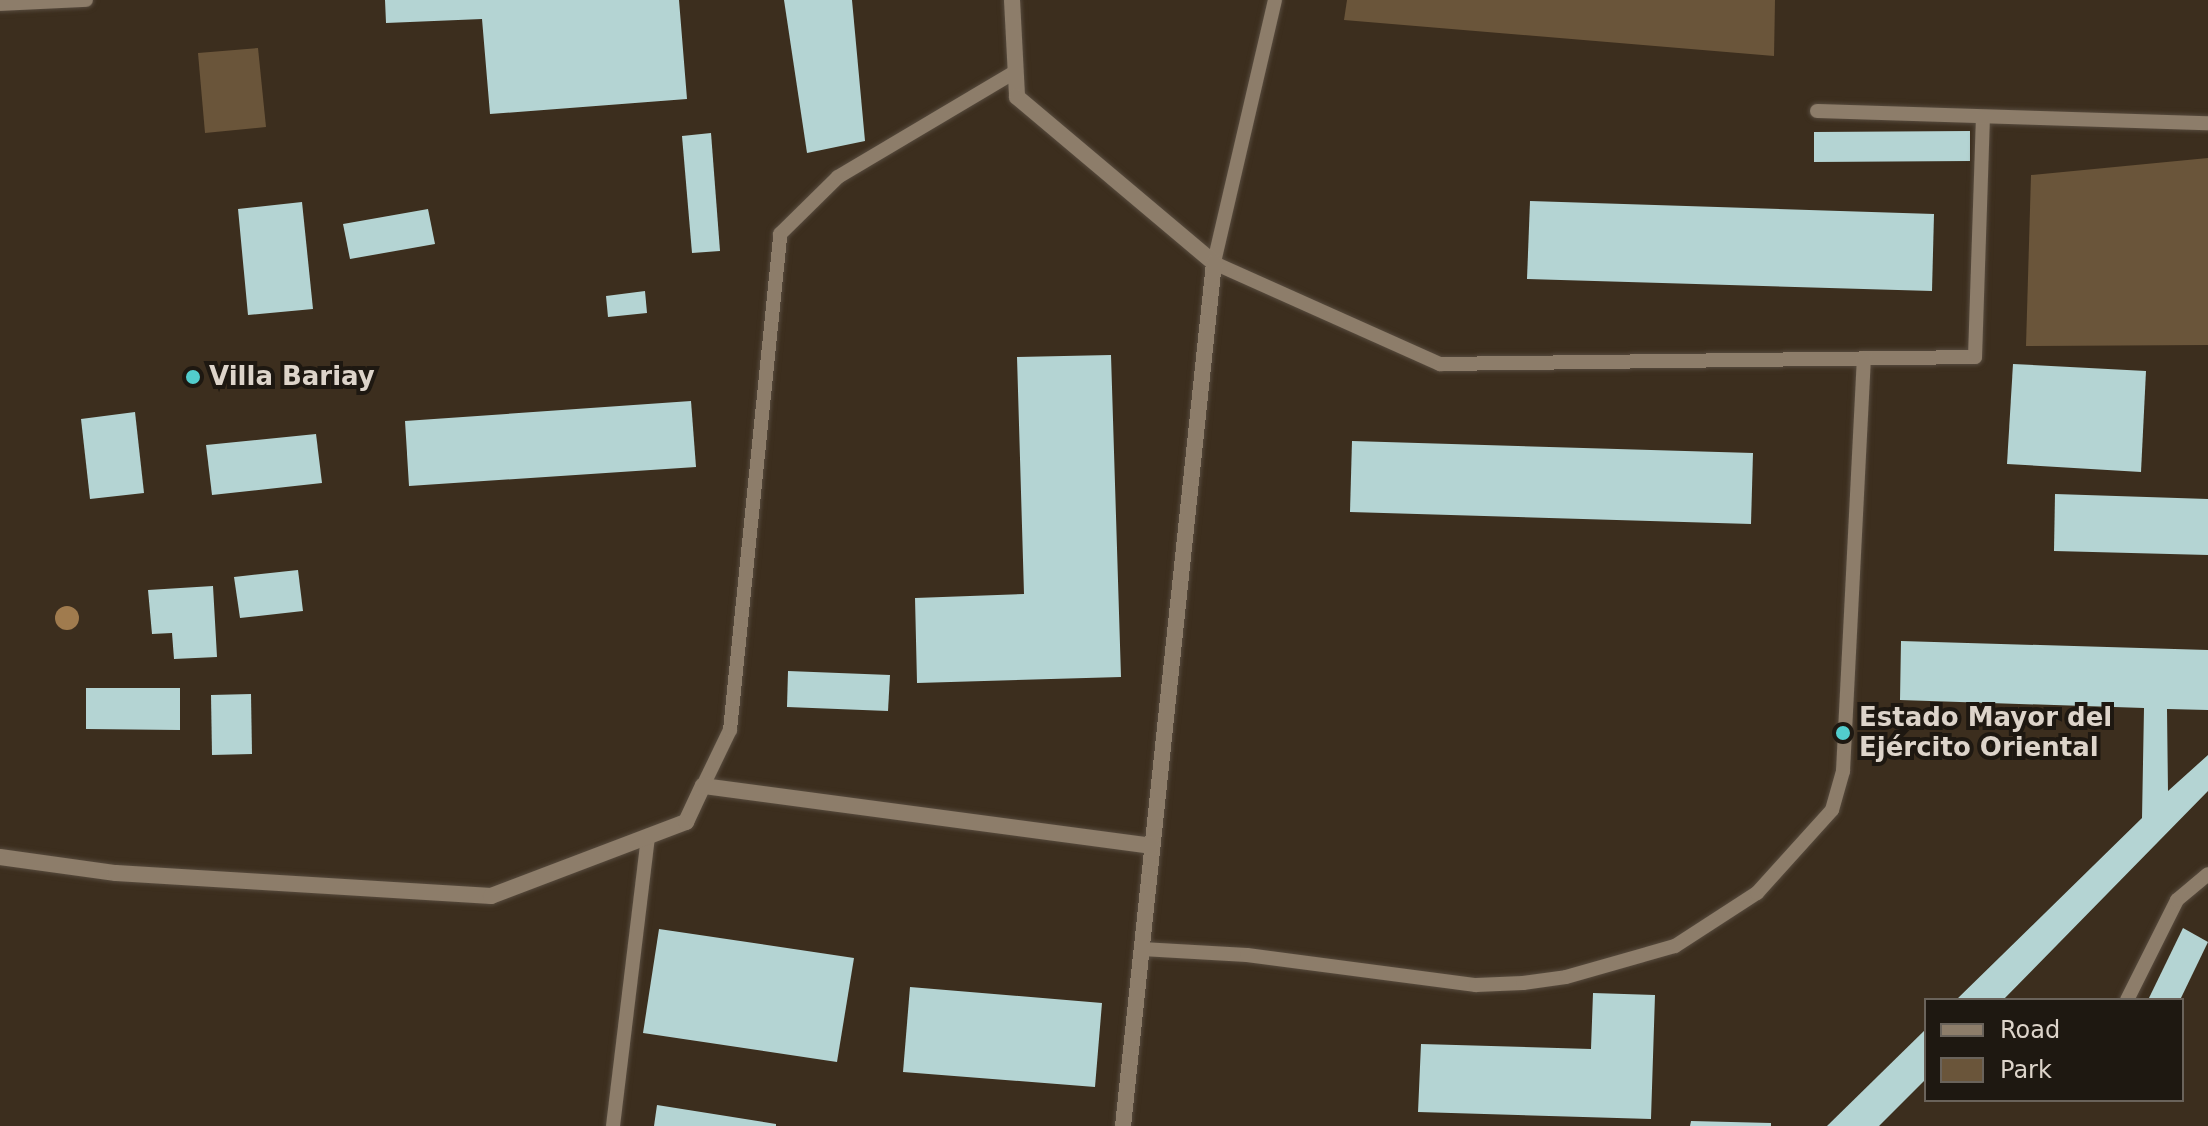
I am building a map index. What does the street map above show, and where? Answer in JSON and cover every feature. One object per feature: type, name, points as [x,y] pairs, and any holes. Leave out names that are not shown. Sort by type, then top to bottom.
[{"type":"street","points":[[1012,0],[1013,73],[1017,97],[1214,263],[1123,1126]]},
{"type":"street","points":[[0,857],[116,873],[491,896],[686,822],[703,786],[1152,846]]},
{"type":"lane","points":[[0,4],[86,0]]},
{"type":"lane","points":[[1275,0],[1214,263],[1440,364],[1975,357],[1983,117]]},
{"type":"lane","points":[[703,786],[730,730],[780,234],[838,177],[1013,73]]},
{"type":"lane","points":[[1817,111],[2208,123]]},
{"type":"lane","points":[[1142,949],[1247,955],[1476,985],[1523,983],[1566,977],[1675,946],[1757,893],[1832,810],[1843,771],[1864,359]]},
{"type":"lane","points":[[613,1126],[648,836]]},
{"type":"lane","points":[[2128,998],[2177,900],[2208,874]]},
{"type":"green space","points":[[1347,0],[1775,0],[1774,56],[1344,20]]},
{"type":"green space","points":[[258,48],[266,127],[205,133],[198,53]]},
{"type":"green space","points":[[2208,158],[2208,345],[2026,346],[2031,175]]},
{"type":"building","points":[[385,0],[679,0],[687,99],[490,114],[482,19],[386,23]]},
{"type":"building","points":[[784,0],[852,0],[865,141],[807,153]]},
{"type":"building","points":[[1970,131],[1970,161],[1814,162],[1814,132]]},
{"type":"building","points":[[711,133],[720,251],[692,253],[682,136]]},
{"type":"building","points":[[1530,201],[1934,214],[1932,291],[1527,279]]},
{"type":"building","points":[[302,202],[313,309],[248,315],[238,209]]},
{"type":"building","points":[[428,209],[435,244],[350,259],[343,224]]},
{"type":"building","points":[[645,291],[647,313],[608,317],[606,296]]},
{"type":"building","points":[[1111,355],[1121,677],[917,683],[915,598],[1024,594],[1017,357]]},
{"type":"building","points":[[2013,364],[2146,371],[2141,472],[2007,464]]},
{"type":"building","points":[[691,401],[696,467],[409,486],[405,421]]},
{"type":"building","points":[[135,412],[144,493],[90,499],[81,419]]},
{"type":"building","points":[[316,434],[322,483],[212,495],[206,445]]},
{"type":"building","points":[[1352,441],[1753,453],[1751,524],[1350,512]]},
{"type":"building","points":[[2055,494],[2208,499],[2208,555],[2054,551]]},
{"type":"building","points":[[298,570],[303,611],[240,618],[234,577]]},
{"type":"building","points":[[213,586],[217,657],[174,659],[172,633],[152,634],[148,590]]},
{"type":"building","points":[[1901,641],[2208,650],[2208,710],[2167,709],[2168,791],[2208,755],[2208,791],[2005,998],[1958,998],[2142,818],[2144,708],[1900,700]]},
{"type":"building","points":[[788,671],[890,675],[888,711],[787,707]]},
{"type":"building","points":[[86,688],[180,688],[180,730],[86,729]]},
{"type":"building","points":[[251,694],[252,754],[212,755],[211,695]]},
{"type":"building","points":[[2183,928],[2208,942],[2181,998],[2149,998]]},
{"type":"building","points":[[659,929],[854,958],[837,1062],[643,1033]]},
{"type":"building","points":[[910,987],[1102,1003],[1095,1087],[903,1072]]},
{"type":"building","points":[[1593,993],[1655,995],[1651,1119],[1418,1112],[1421,1044],[1591,1049]]},
{"type":"building","points":[[1924,1031],[1924,1081],[1879,1126],[1827,1126]]},
{"type":"building","points":[[657,1105],[776,1124],[776,1126],[654,1126]]},
{"type":"building","points":[[1691,1121],[1771,1123],[1771,1126],[1690,1126]]},
{"type":"place","name":"Villa Bariay","points":[[193,377]]},
{"type":"place","name":"Estado Mayor del Ejército Oriental","points":[[1843,733]]}]
